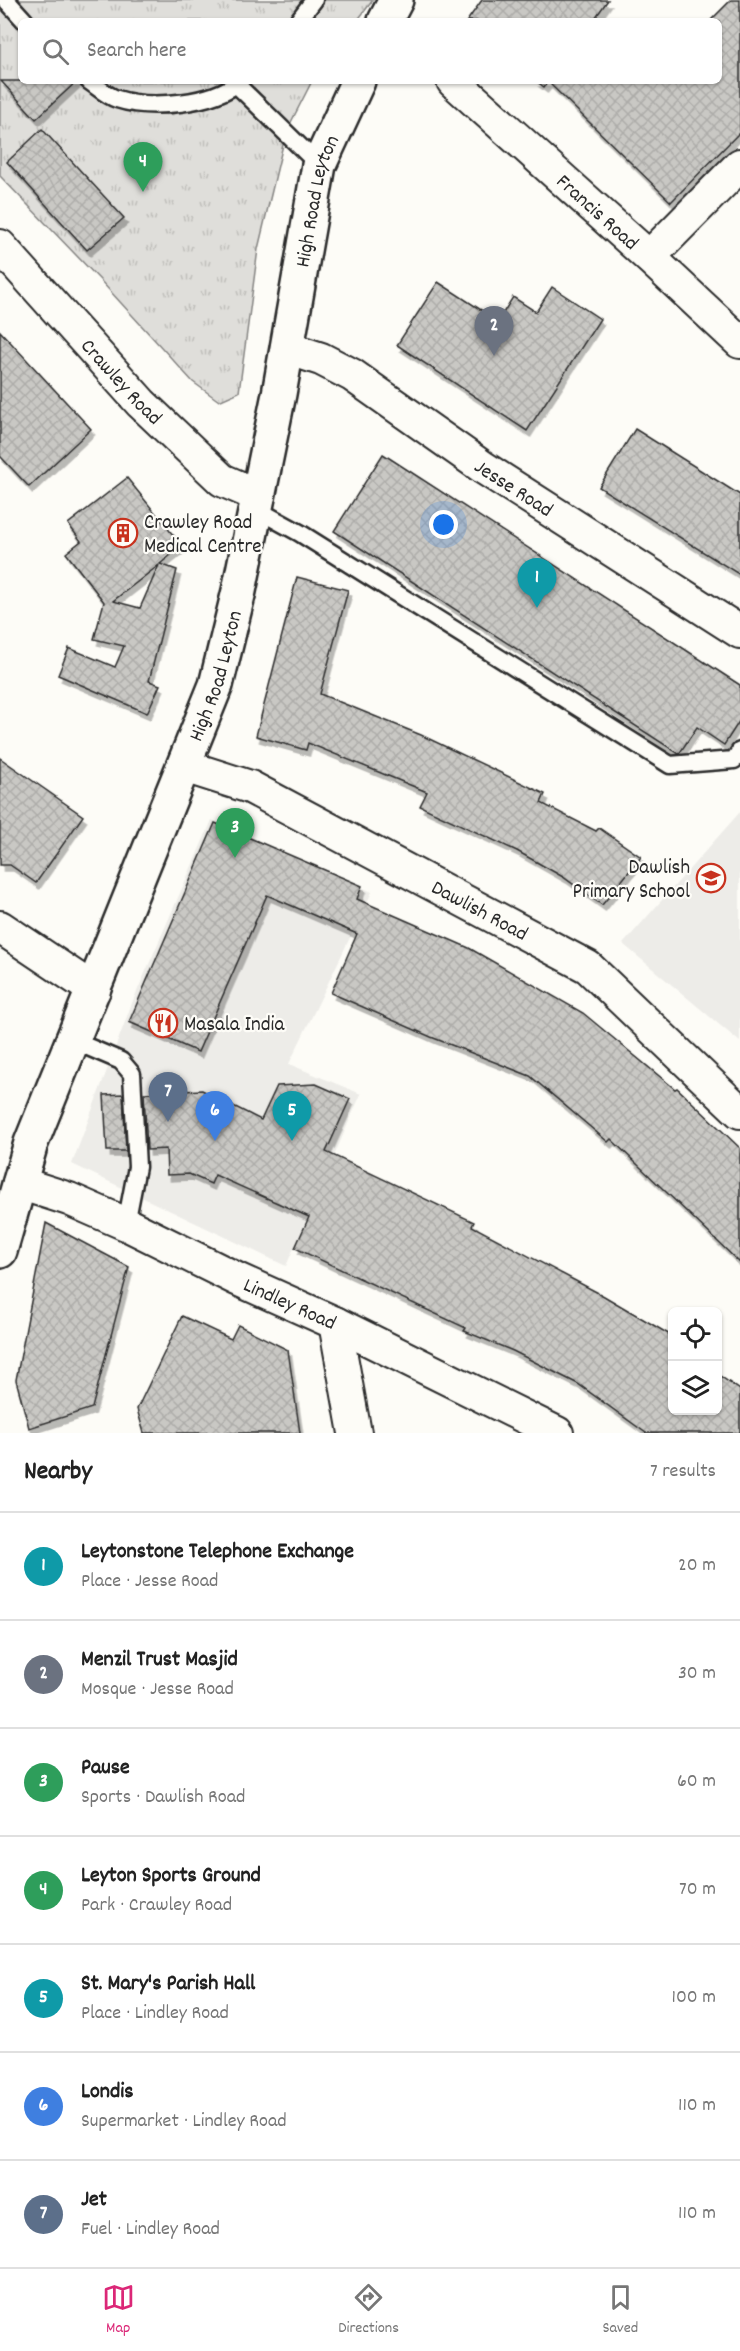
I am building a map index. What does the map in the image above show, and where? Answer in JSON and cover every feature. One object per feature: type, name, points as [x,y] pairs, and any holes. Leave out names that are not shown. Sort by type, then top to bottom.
[{"type":"main road","name":"High Road Leyton","points":[[0,1251],[31,1143],[216,685],[258,502],[319,165],[357,84]]},
{"type":"street","name":"Francis Road","points":[[456,84],[740,342]]},
{"type":"street","points":[[649,257],[740,165]]},
{"type":"street","name":"Crawley Road","points":[[0,246],[141,403],[222,480],[258,502]]},
{"type":"street","name":"Jesse Road","points":[[287,348],[321,359],[352,375],[484,468],[740,633]]},
{"type":"street","name":"Dawlish Road","points":[[183,766],[250,787],[588,967],[740,1112]]},
{"type":"street","points":[[0,927],[94,990]]},
{"type":"street","name":"Lindley Road","points":[[19,1183],[69,1199],[126,1224],[237,1279],[335,1323],[557,1433]]},
{"type":"street","points":[[335,1323],[355,1433]]},
{"type":"lane","points":[[6,0],[22,18]]},
{"type":"lane","points":[[300,18],[314,0]]},
{"type":"lane","points":[[94,84],[116,99],[151,104],[186,102],[218,95],[235,84]]},
{"type":"lane","points":[[240,84],[319,165]]},
{"type":"lane","points":[[258,502],[300,533],[670,765],[734,760],[740,751]]},
{"type":"lane","points":[[74,1041],[121,1061],[132,1074],[138,1167],[126,1224]]},
{"type":"shaded area","name":"Dawlish Primary School","points":[[740,812],[740,1042],[623,944]]},
{"type":"shaded area","points":[[212,820],[372,892],[289,1064],[361,1094],[286,1266],[72,1164],[132,1003]]},
{"type":"green space","points":[[0,0],[373,0],[359,18],[18,18],[18,84],[310,84],[286,132],[258,249],[239,392],[219,401],[193,382],[100,280],[0,176]]},
{"type":"building","points":[[482,0],[608,0],[595,18],[469,18]]},
{"type":"building","points":[[731,0],[740,0],[740,132],[671,202],[550,84],[722,84],[722,18],[713,18]]},
{"type":"building","points":[[1,81],[18,81],[18,84],[74,84],[36,119]]},
{"type":"building","points":[[42,129],[124,218],[87,250],[7,162]]},
{"type":"building","points":[[438,282],[498,321],[513,297],[536,312],[552,287],[600,319],[527,431],[397,345]]},
{"type":"building","points":[[0,331],[91,429],[29,487],[0,456]]},
{"type":"building","points":[[635,429],[740,495],[740,575],[599,487]]},
{"type":"building","points":[[383,454],[740,685],[740,720],[724,745],[697,727],[679,754],[334,531]]},
{"type":"building","points":[[127,478],[182,546],[160,564],[177,570],[149,681],[160,685],[147,713],[58,675],[69,648],[115,667],[124,646],[94,639],[104,602],[66,553],[81,541],[68,524]],"holes":[[[159,565],[140,608],[113,601]]]},
{"type":"building","points":[[297,577],[348,590],[320,694],[421,735],[545,794],[541,803],[596,831],[599,828],[641,857],[602,905],[563,877],[517,851],[420,806],[427,792],[308,743],[306,750],[256,736]]},
{"type":"building","points":[[0,758],[83,816],[36,883],[10,865],[0,865]]},
{"type":"building","points":[[215,823],[362,886],[357,899],[469,948],[583,1013],[675,1089],[677,1088],[740,1148],[740,1263],[611,1139],[608,1142],[530,1076],[431,1037],[331,993],[357,934],[267,895],[198,1052],[129,1022]]},
{"type":"building","points":[[316,1084],[350,1099],[326,1152],[474,1222],[472,1226],[604,1296],[668,1334],[668,1415],[722,1415],[722,1377],[740,1390],[740,1433],[646,1433],[578,1384],[513,1351],[464,1331],[466,1328],[295,1248],[309,1217],[215,1175],[211,1184],[189,1174],[167,1175],[166,1149],[147,1150],[144,1093],[202,1090],[261,1120],[277,1086]]},
{"type":"building","points":[[123,1094],[126,1151],[107,1151],[104,1095]]},
{"type":"building","points":[[46,1223],[129,1267],[92,1408],[29,1428],[16,1380]]},
{"type":"building","points":[[182,1316],[231,1339],[238,1325],[288,1350],[300,1433],[144,1433],[137,1409]]},
{"type":"place","name":"Leyton Sports Ground","points":[[143,192]]},
{"type":"place","name":"Menzil Trust Masjid","points":[[494,356]]},
{"type":"place","name":"Crawley Road Medical Centre","points":[[123,533]]},
{"type":"place","name":"Leytonstone Telephone Exchange","points":[[537,608]]},
{"type":"place","name":"Pause","points":[[235,858]]},
{"type":"place","name":"Dawlish Primary School","points":[[711,878]]},
{"type":"place","name":"Masala India","points":[[163,1023]]},
{"type":"place","name":"Jet","points":[[168,1122]]},
{"type":"place","name":"Londis","points":[[215,1141]]},
{"type":"place","name":"St. Mary's Parish Hall","points":[[292,1141]]}]
